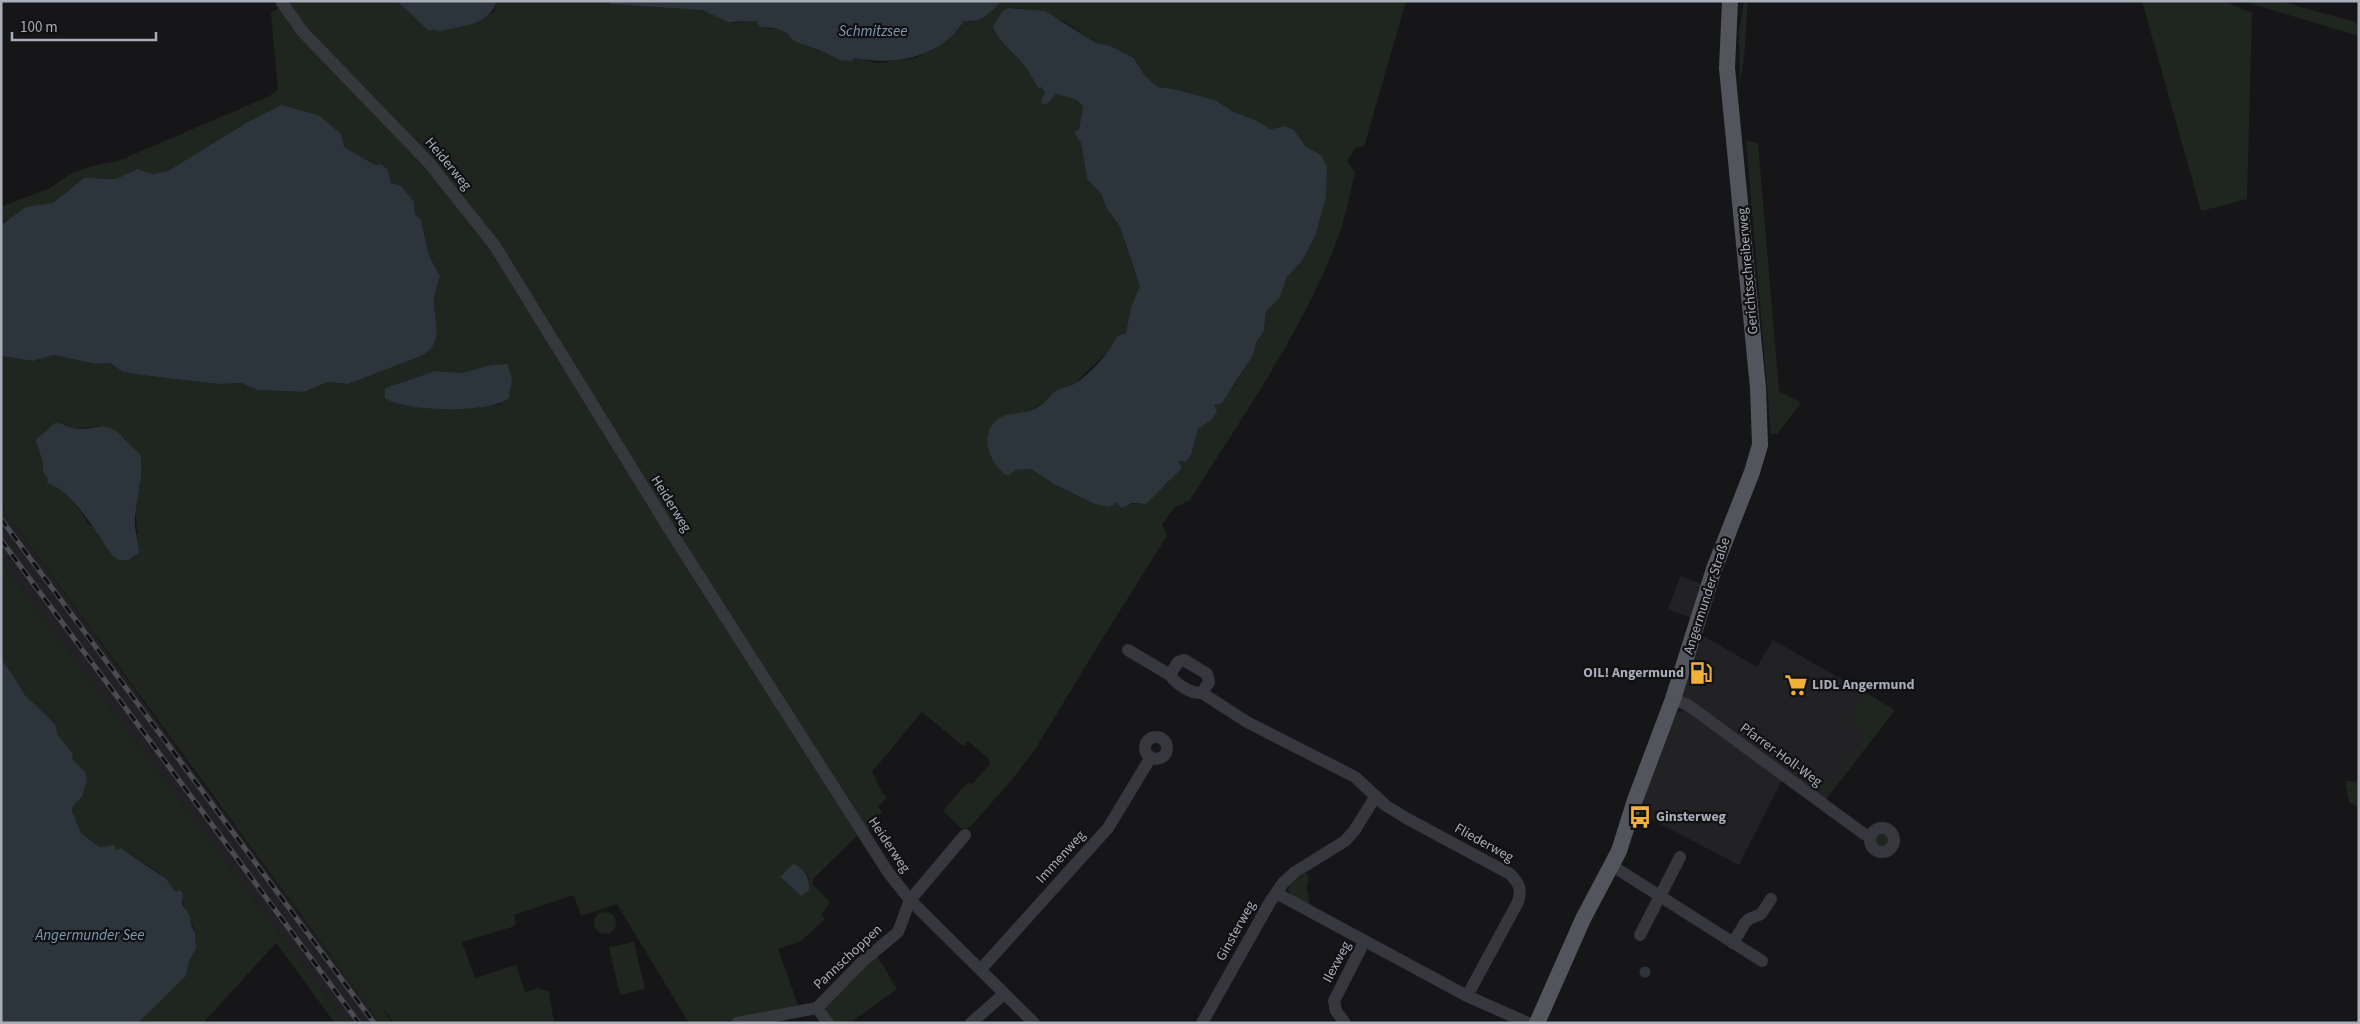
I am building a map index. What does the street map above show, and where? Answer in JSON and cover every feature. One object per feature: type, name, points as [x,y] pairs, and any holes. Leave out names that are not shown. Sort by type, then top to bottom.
[{"type":"main road","name":"Gerichtsschreiberweg","points":[[1730,1],[1727,68],[1732,97],[1758,388],[1760,445]]},
{"type":"main road","name":"Gerichtsschreiberweg","points":[[1732,97],[1732,41],[1737,1]]},
{"type":"main road","name":"Angermunder Straße","points":[[1537,1023],[1583,919],[1622,842],[1635,800],[1673,699],[1714,568],[1749,481],[1760,445]]},
{"type":"street","name":"Heiderweg","points":[[281,1],[302,31],[429,163],[495,246],[684,552],[888,872],[910,900],[1034,1023]]},
{"type":"street","name":"Fliederweg","points":[[1128,650],[1170,675],[1174,680],[1196,694],[1202,693],[1247,722],[1355,778],[1406,818],[1510,874],[1518,882],[1521,892],[1518,902],[1467,996]]},
{"type":"street","points":[[1170,675],[1178,662],[1184,660],[1207,674],[1209,682],[1202,693]]},
{"type":"street","name":"Pfarrer-Holl-Weg","points":[[1673,699],[1688,705],[1864,834],[1871,836]]},
{"type":"street","name":"Immenweg","points":[[980,969],[1108,828],[1151,757]]},
{"type":"street","points":[[1376,796],[1354,831],[1345,841],[1295,872],[1276,893],[1467,996],[1528,1023]]},
{"type":"street","name":"Pannschoppen","points":[[737,1023],[816,1008],[862,962],[898,932],[910,900],[965,835]]},
{"type":"street","points":[[1640,935],[1680,857]]},
{"type":"street","points":[[1611,866],[1661,895],[1762,961]]},
{"type":"street","name":"Ginsterweg","points":[[1202,1023],[1276,893]]},
{"type":"street","points":[[1733,942],[1745,923],[1749,919],[1761,914],[1771,899]]},
{"type":"street","name":"Ilexweg","points":[[1345,1023],[1336,1011],[1334,1001],[1364,942]]},
{"type":"street","points":[[971,1023],[1004,994]]},
{"type":"street","name":"Pannschoppen","points":[[816,1008],[828,1023]]},
{"type":"shaded area","points":[[283,1],[397,1],[429,31],[467,26],[494,12],[497,1],[607,1],[611,4],[689,8],[707,12],[737,23],[751,19],[768,29],[776,28],[813,49],[840,60],[855,58],[877,63],[916,58],[936,48],[959,29],[964,21],[973,22],[1000,1],[1406,1],[1364,147],[1356,147],[1347,161],[1355,173],[1339,235],[1308,305],[1271,371],[1190,500],[1174,508],[1162,524],[1167,536],[1036,748],[1010,782],[970,827],[962,829],[943,811],[968,782],[972,784],[990,764],[989,759],[968,741],[963,746],[922,712],[872,772],[883,794],[887,797],[878,807],[882,811],[866,832],[682,547],[682,537],[691,524],[688,522],[674,526],[497,245],[303,30]],"holes":[[[1008,8],[1027,9],[1064,21],[1096,43],[1111,46],[1134,57],[1145,76],[1158,87],[1174,89],[1215,100],[1234,112],[1271,129],[1280,127],[1290,128],[1306,147],[1321,155],[1315,236],[1302,261],[1287,277],[1280,297],[1266,312],[1264,331],[1257,341],[1252,357],[1233,387],[1213,404],[1211,420],[1198,429],[1192,452],[1178,461],[1167,485],[1158,489],[1146,504],[1095,504],[1054,484],[1031,469],[1016,470],[999,418],[1032,410],[1051,397],[1054,392],[1075,383],[1111,349],[1117,336],[1126,333],[1131,307],[1140,286],[1120,227],[1106,207],[1101,194],[1087,179],[1081,143],[1074,132],[1079,129],[1083,106],[1077,100],[1056,94],[1052,99],[1044,98],[1045,94],[1041,87],[1037,87],[1025,66],[995,33],[993,28],[1002,11]]]},
{"type":"shaded area","points":[[1744,1],[1748,1],[1740,83],[1739,31]]},
{"type":"shaded area","points":[[2142,1],[2224,1],[2252,13],[2247,199],[2201,211]]},
{"type":"shaded area","points":[[2242,1],[2280,1],[2359,23],[2359,36]]},
{"type":"shaded area","points":[[282,6],[427,164],[493,247],[860,833],[814,878],[813,885],[830,902],[822,915],[825,919],[801,941],[778,949],[799,1008],[722,1023],[689,1023],[617,904],[581,916],[574,895],[514,915],[516,924],[512,927],[462,942],[475,978],[516,965],[525,992],[538,988],[549,992],[554,1023],[394,1023],[379,1003],[392,1023],[380,1023],[1,506],[1,356],[33,361],[54,355],[96,364],[110,363],[123,372],[149,376],[218,384],[241,383],[259,390],[304,392],[328,382],[348,384],[424,355],[434,343],[436,329],[434,299],[440,276],[429,257],[423,227],[415,214],[414,202],[391,183],[388,170],[381,164],[375,165],[344,147],[341,141],[246,123],[168,171],[153,174],[137,169],[116,179],[109,178],[73,186],[53,203],[4,221],[1,225],[1,207],[50,188],[70,174],[92,166],[118,161],[268,97],[278,90],[271,13]],"holes":[[[435,371],[462,373],[502,404],[476,408],[430,408],[385,388]],[[65,424],[76,429],[98,426],[124,437],[132,449],[140,453],[141,457],[136,508],[138,534],[99,537],[96,530],[89,524],[69,495],[43,472],[44,464]],[[804,871],[809,879],[800,895],[780,878]]]},
{"type":"shaded area","points":[[1746,141],[1758,143],[1779,391],[1801,403],[1777,434],[1771,434]]},
{"type":"shaded area","points":[[1,506],[200,780],[380,1023],[346,1023],[1,561]]},
{"type":"shaded area","points":[[1,561],[346,1023],[335,1023],[276,943],[203,1023],[138,1023],[186,976],[189,961],[196,949],[193,926],[184,906],[183,894],[177,893],[165,879],[121,848],[116,850],[114,846],[99,847],[81,833],[72,811],[73,806],[82,797],[87,781],[58,735],[55,724],[25,695],[1,660]]},
{"type":"shaded area","points":[[1680,576],[1704,585],[1693,619],[1668,609]]},
{"type":"shaded area","points":[[1700,634],[1757,667],[1773,640],[1895,710],[1823,803],[1680,696]]},
{"type":"shaded area","points":[[1866,693],[1895,710],[1829,795],[1800,774],[1802,771],[1829,783],[1846,767],[1865,733],[1848,722]]},
{"type":"shaded area","points":[[1689,708],[1783,778],[1739,865],[1639,813],[1674,714]]},
{"type":"shaded area","points":[[2345,781],[2359,782],[2359,808],[2349,802]]},
{"type":"shaded area","points":[[1879,834],[1885,834],[1889,841],[1885,848],[1879,848],[1875,844],[1875,838]]},
{"type":"shaded area","points":[[1305,873],[1309,876],[1307,888],[1310,905],[1292,896],[1288,890],[1291,884]]},
{"type":"shaded area","points":[[605,912],[613,915],[616,923],[613,931],[605,934],[597,931],[594,923],[597,915]]},
{"type":"shaded area","points":[[634,942],[645,989],[620,995],[609,947]]},
{"type":"shaded area","points":[[876,954],[897,989],[850,1023],[831,1023],[827,1017],[826,1006]]},
{"type":"water","points":[[397,1],[497,1],[488,15],[473,24],[439,31],[429,31]]},
{"type":"water","name":"Schmitzsee","points":[[607,1],[1000,2],[980,19],[964,21],[943,44],[930,51],[901,60],[886,61],[855,58],[851,61],[840,60],[792,40],[788,34],[776,28],[760,27],[756,21],[728,22],[702,10],[611,4]]},
{"type":"water","points":[[1008,8],[1045,11],[1096,43],[1111,46],[1134,58],[1145,76],[1158,87],[1174,89],[1215,100],[1234,112],[1271,129],[1285,126],[1294,130],[1305,146],[1321,155],[1327,166],[1326,197],[1315,236],[1302,261],[1287,277],[1280,297],[1266,312],[1264,331],[1257,341],[1252,357],[1221,404],[1214,404],[1217,411],[1211,420],[1198,429],[1192,452],[1187,461],[1178,461],[1182,468],[1146,504],[1132,503],[1122,508],[1116,503],[1110,507],[1095,504],[1054,484],[1031,469],[1016,470],[1008,476],[996,465],[991,457],[987,440],[992,424],[999,418],[1007,415],[1035,409],[1044,403],[1055,391],[1074,384],[1099,363],[1117,336],[1126,333],[1131,307],[1140,286],[1120,227],[1106,207],[1101,194],[1087,179],[1081,143],[1074,132],[1079,129],[1083,106],[1077,100],[1056,94],[1048,103],[1042,105],[1041,100],[1045,93],[1041,87],[1038,88],[1025,66],[1002,42],[993,27],[1002,11]]},
{"type":"water","points":[[282,105],[320,116],[341,134],[344,147],[375,165],[381,164],[388,170],[391,183],[401,186],[414,202],[415,214],[421,220],[429,256],[440,276],[434,299],[436,336],[434,343],[424,355],[348,384],[328,382],[304,392],[258,390],[241,383],[218,384],[149,376],[123,372],[110,363],[96,364],[54,355],[33,361],[1,356],[1,225],[26,207],[53,203],[84,178],[116,179],[137,169],[153,174],[168,171],[246,123]]},
{"type":"water","points":[[507,364],[512,378],[509,398],[499,403],[467,409],[447,409],[410,406],[395,403],[385,398],[385,388],[435,371],[462,373],[491,365]]},
{"type":"water","points":[[55,423],[78,429],[110,428],[119,433],[140,453],[141,476],[135,522],[139,553],[128,560],[119,560],[113,556],[84,514],[66,494],[57,487],[47,483],[48,479],[43,472],[42,460],[36,440]]},
{"type":"water","name":"Angermunder See","points":[[1,660],[25,695],[55,724],[58,735],[72,753],[73,760],[85,772],[87,781],[82,797],[73,806],[72,811],[81,833],[99,847],[114,845],[116,850],[121,848],[166,879],[176,892],[180,890],[183,894],[182,904],[190,916],[191,925],[195,933],[196,949],[189,961],[186,976],[138,1023],[1,1023]]},
{"type":"water","points":[[793,864],[803,870],[808,881],[809,890],[801,896],[780,877]]},
{"type":"water","points":[[1645,966],[1651,972],[1645,978],[1639,972]]},
{"type":"railway","points":[[1,519],[374,1023]]},
{"type":"railway","points":[[1,540],[359,1023]]},
{"type":"place","name":"OIL! Angermund","points":[[1701,673]]},
{"type":"place","name":"LIDL Angermund","points":[[1796,685]]},
{"type":"place","name":"Ginsterweg","points":[[1640,817]]}]
